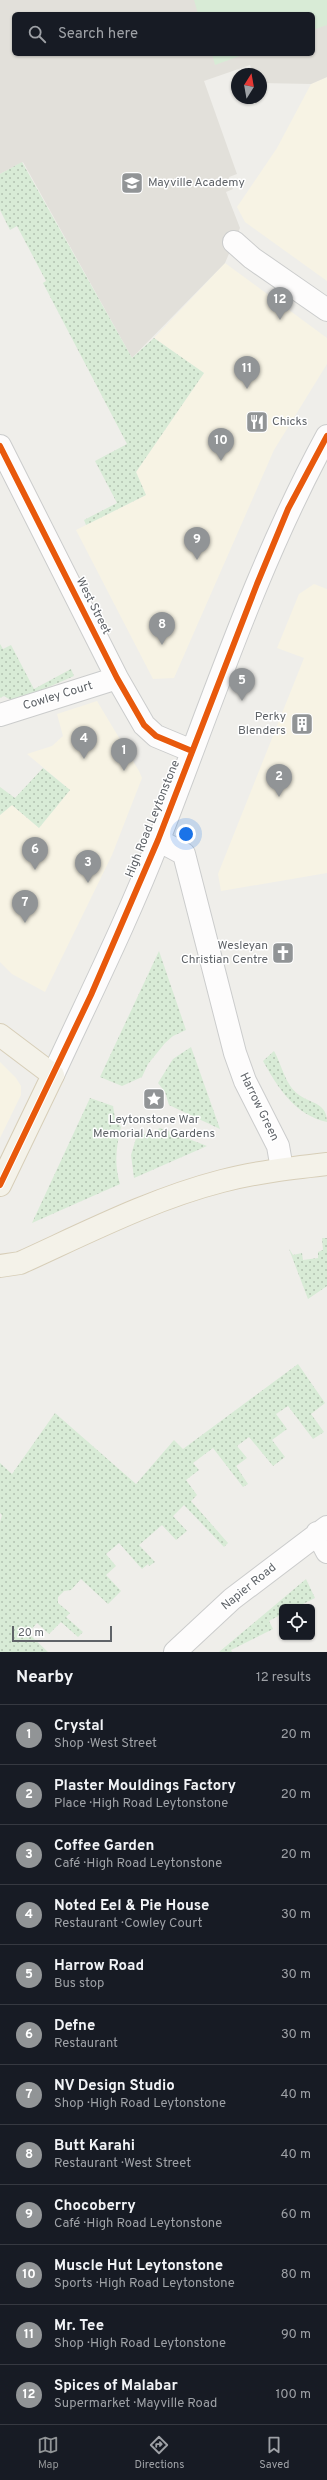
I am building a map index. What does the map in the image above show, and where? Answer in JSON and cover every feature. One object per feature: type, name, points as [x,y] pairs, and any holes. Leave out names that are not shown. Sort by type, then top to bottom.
[{"type":"main road","points":[[0,1035],[53,1075]]},
{"type":"main road","name":"High Road Leytonstone","points":[[0,1185],[53,1075]]},
{"type":"main road","points":[[0,1266],[20,1263],[138,1209],[222,1181],[282,1169],[327,1164]]},
{"type":"street","points":[[234,242],[252,258],[327,310]]},
{"type":"street","name":"High Road Leytonstone","points":[[53,1075],[158,840],[288,509],[327,436]]},
{"type":"street","name":"West Street","points":[[0,446],[117,678],[144,725],[156,736],[192,751]]},
{"type":"street","name":"Cowley Court","points":[[0,715],[117,678]]},
{"type":"street","name":"Harrow Green","points":[[158,840],[184,854],[235,1053],[248,1087],[278,1146],[282,1169]]},
{"type":"street","points":[[322,1530],[327,1552]]},
{"type":"street","name":"Napier Road","points":[[175,1652],[232,1599],[322,1530]]},
{"type":"shaded area","name":"Mayville Academy","points":[[0,0],[327,0],[327,77],[311,84],[267,83],[267,68],[251,68],[250,65],[241,68],[231,68],[231,72],[204,81],[237,174],[229,177],[233,189],[226,192],[240,228],[225,263],[132,358],[23,162],[0,174]]},
{"type":"shaded area","points":[[327,77],[327,281],[245,222],[237,207],[277,148],[311,84]]},
{"type":"shaded area","points":[[225,263],[327,338],[327,364],[274,450],[174,678],[153,679],[76,530],[146,495],[136,472],[204,373],[154,338]]},
{"type":"shaded area","points":[[314,584],[327,589],[327,873],[221,891],[218,874],[304,658],[277,648],[299,594]]},
{"type":"shaded area","points":[[97,701],[142,778],[112,855],[45,992],[12,974],[0,962],[0,815],[12,805],[39,828],[70,790],[27,754],[52,746],[63,736],[57,714]]},
{"type":"shaded area","points":[[0,1062],[16,1078],[21,1086],[21,1095],[0,1138]]},
{"type":"green space","points":[[194,0],[327,0],[327,25],[315,29],[315,12],[197,12]]},
{"type":"green space","points":[[213,56],[240,56],[215,65]]},
{"type":"green space","points":[[22,162],[132,358],[154,338],[204,373],[136,472],[146,495],[86,525],[84,520],[117,503],[95,461],[127,444],[43,283],[46,281],[17,226],[10,230],[0,210],[0,174]]},
{"type":"green space","points":[[0,644],[3,649],[11,645],[34,689],[71,669],[74,676],[14,702],[4,696],[0,698]]},
{"type":"green space","points":[[43,768],[70,790],[39,828],[12,805],[0,815],[0,787],[15,798]]},
{"type":"green space","points":[[159,951],[186,1030],[173,1036],[165,1043],[148,1064],[142,1077],[122,1086],[100,1077]]},
{"type":"green space","points":[[191,1047],[220,1129],[169,1105],[165,1092],[158,1083],[173,1059]]},
{"type":"green space","points":[[274,1051],[290,1086],[299,1095],[322,1107],[327,1122],[306,1113],[297,1107],[281,1090],[263,1061]]},
{"type":"green space","points":[[90,1098],[113,1106],[115,1118],[121,1127],[116,1156],[120,1184],[32,1223]]},
{"type":"green space","points":[[160,1128],[207,1146],[134,1178],[131,1155],[137,1135],[151,1133]]},
{"type":"green space","points":[[322,1238],[327,1238],[327,1286],[308,1299],[289,1249],[293,1255],[302,1253],[303,1260],[318,1258],[318,1252],[323,1250]]},
{"type":"green space","points":[[298,1364],[325,1403],[311,1414],[324,1432],[313,1439],[288,1406],[276,1414],[287,1429],[272,1440],[285,1457],[273,1466],[249,1437],[237,1446],[247,1458],[236,1466],[248,1484],[243,1487],[213,1448],[193,1463],[199,1470],[186,1480],[197,1495],[191,1501],[228,1543],[224,1547],[184,1505],[173,1516],[187,1531],[176,1540],[162,1525],[139,1545],[155,1562],[149,1566],[148,1564],[142,1569],[119,1543],[106,1554],[116,1566],[106,1575],[121,1591],[108,1604],[81,1579],[71,1590],[64,1591],[58,1597],[58,1603],[70,1613],[66,1617],[83,1632],[78,1637],[61,1622],[49,1634],[37,1623],[28,1633],[48,1652],[0,1652],[0,1522],[2,1515],[0,1513],[0,1463],[12,1474],[55,1413],[136,1484],[174,1440],[183,1449]]},
{"type":"green space","points":[[306,1579],[315,1598],[303,1604],[279,1604],[279,1616],[269,1621],[273,1629],[231,1650],[232,1652],[219,1652]]},
{"type":"cycle path","points":[[0,1185],[91,995],[158,840],[257,584],[288,509],[327,436]]},
{"type":"cycle path","points":[[0,446],[117,678],[144,725],[156,736],[192,751]]},
{"type":"place","name":"Mayville Academy","points":[[132,183]]},
{"type":"place","name":"Spices of Malabar","points":[[280,320]]},
{"type":"place","name":"Mr. Tee","points":[[247,389]]},
{"type":"place","name":"Chicks","points":[[257,422]]},
{"type":"place","name":"Muscle Hut Leytonstone","points":[[221,461]]},
{"type":"place","name":"Chocoberry","points":[[197,560]]},
{"type":"place","name":"Butt Karahi","points":[[162,645]]},
{"type":"place","name":"Harrow Road","points":[[242,701]]},
{"type":"place","name":"Perky Blenders","points":[[302,724]]},
{"type":"place","name":"Noted Eel & Pie House","points":[[84,759]]},
{"type":"place","name":"Crystal","points":[[124,771]]},
{"type":"place","name":"Plaster Mouldings Factory","points":[[279,797]]},
{"type":"place","name":"Defne","points":[[35,870]]},
{"type":"place","name":"Coffee Garden","points":[[88,883]]},
{"type":"place","name":"NV Design Studio","points":[[25,923]]},
{"type":"place","name":"Wesleyan Christian Centre","points":[[283,953]]},
{"type":"place","name":"Leytonstone War Memorial And Gardens","points":[[154,1099]]}]
